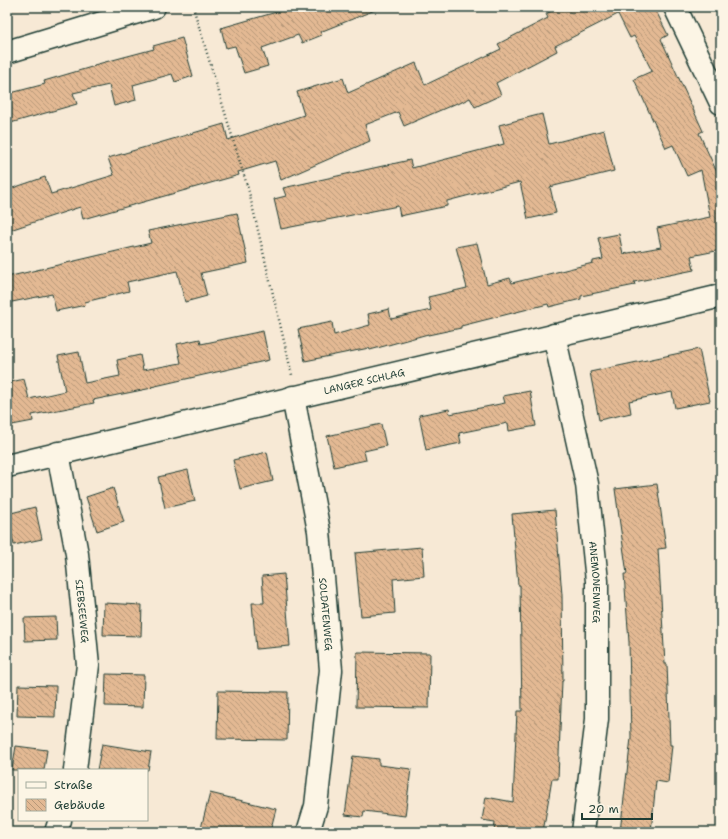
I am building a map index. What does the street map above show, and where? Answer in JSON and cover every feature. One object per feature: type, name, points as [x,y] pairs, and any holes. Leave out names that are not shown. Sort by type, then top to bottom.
[{"type":"street","points":[[675,7],[721,103]]},
{"type":"street","points":[[7,52],[145,8]]},
{"type":"street","name":"LANGER SCHLAG","points":[[7,466],[721,296]]},
{"type":"street","name":"ANEMONENWEG","points":[[554,335],[587,484],[597,581],[597,718],[583,832]]},
{"type":"street","name":"SOLDATENWEG","points":[[292,397],[319,532],[331,670],[316,806],[308,832]]},
{"type":"street","name":"SIEBSEEWEG","points":[[58,454],[77,554],[88,666],[75,769]]},
{"type":"street","points":[[56,832],[60,821]]},
{"type":"path","points":[[192,7],[249,192],[293,381],[292,397]]},
{"type":"building","points":[[278,7],[380,8],[320,32],[322,35],[302,43],[298,35],[262,48],[268,66],[244,73],[235,46],[226,48],[221,28],[280,11]]},
{"type":"building","points":[[559,7],[654,7],[668,35],[661,39],[703,131],[699,133],[721,181],[721,250],[691,256],[694,270],[634,282],[635,285],[581,296],[581,299],[549,307],[548,304],[461,326],[461,328],[428,334],[370,350],[369,348],[305,361],[298,329],[332,322],[334,335],[370,325],[368,314],[389,309],[391,319],[431,310],[428,297],[467,288],[456,247],[477,243],[487,284],[510,278],[512,283],[593,263],[593,261],[603,259],[598,238],[619,234],[623,254],[661,247],[657,228],[710,217],[701,170],[687,176],[673,145],[666,148],[634,79],[652,71],[634,36],[630,38],[618,14],[555,46],[557,51],[496,83],[501,95],[475,107],[470,98],[404,126],[398,112],[365,125],[370,141],[281,180],[275,161],[238,172],[239,175],[83,219],[80,207],[7,231],[7,190],[45,177],[51,194],[114,175],[108,158],[224,124],[228,140],[304,115],[297,92],[343,78],[348,93],[416,63],[425,85],[501,49],[498,44],[548,18],[546,14]]},
{"type":"building","points":[[182,38],[193,76],[175,82],[172,74],[133,85],[136,100],[114,106],[109,85],[73,93],[77,104],[7,124],[7,94],[45,84],[44,81],[95,66],[94,65],[154,49],[153,46]]},
{"type":"building","points":[[542,114],[549,144],[604,130],[614,171],[550,187],[556,213],[528,219],[520,182],[447,201],[447,206],[400,216],[398,206],[281,229],[274,199],[286,196],[283,188],[410,160],[412,168],[504,144],[499,125]]},
{"type":"building","points":[[237,213],[248,263],[201,273],[207,296],[185,302],[177,271],[127,282],[129,291],[85,302],[86,305],[56,311],[52,294],[7,303],[7,277],[151,243],[148,231]]},
{"type":"building","points":[[263,331],[269,360],[151,387],[152,388],[93,400],[94,403],[32,415],[33,421],[7,426],[7,383],[24,379],[29,399],[65,391],[58,356],[79,352],[85,383],[120,376],[117,360],[140,355],[143,370],[181,363],[177,344],[200,339],[201,344]]},
{"type":"building","points":[[699,349],[710,401],[675,408],[672,392],[629,401],[631,413],[599,420],[590,372]]},
{"type":"building","points":[[530,391],[536,426],[509,431],[508,423],[459,433],[461,443],[426,450],[419,415],[449,409],[450,414],[505,403],[503,396]]},
{"type":"building","points":[[381,424],[386,446],[364,451],[366,460],[334,467],[327,436]]},
{"type":"building","points":[[267,452],[273,481],[240,489],[233,460]]},
{"type":"building","points":[[188,470],[195,501],[165,508],[158,477]]},
{"type":"building","points":[[657,484],[666,548],[658,549],[665,664],[667,664],[670,745],[672,745],[668,783],[656,781],[651,832],[620,832],[631,738],[629,642],[624,574],[627,574],[615,489]]},
{"type":"building","points":[[113,488],[124,522],[97,531],[86,497]]},
{"type":"building","points":[[35,507],[42,539],[14,545],[7,514]]},
{"type":"building","points":[[555,510],[562,595],[563,681],[558,779],[552,779],[543,832],[494,832],[495,822],[482,820],[486,797],[513,802],[517,711],[522,711],[520,585],[518,585],[512,514]]},
{"type":"building","points":[[422,547],[424,576],[393,579],[395,613],[361,616],[355,553]]},
{"type":"building","points":[[284,574],[290,646],[256,649],[252,603],[264,603],[262,576]]},
{"type":"building","points":[[104,603],[142,605],[141,636],[103,635]]},
{"type":"building","points":[[56,617],[57,640],[25,641],[24,618]]},
{"type":"building","points":[[357,652],[430,653],[429,708],[356,707]]},
{"type":"building","points":[[106,674],[144,675],[143,707],[105,706]]},
{"type":"building","points":[[18,685],[56,686],[55,717],[17,716]]},
{"type":"building","points":[[218,691],[288,692],[287,740],[217,739]]},
{"type":"building","points":[[102,744],[151,752],[148,770],[97,769]]},
{"type":"building","points":[[16,746],[47,750],[44,769],[12,770]]},
{"type":"building","points":[[353,756],[379,759],[379,765],[411,769],[405,816],[364,811],[363,817],[345,815]]},
{"type":"building","points":[[210,793],[276,809],[270,832],[200,832]]}]
